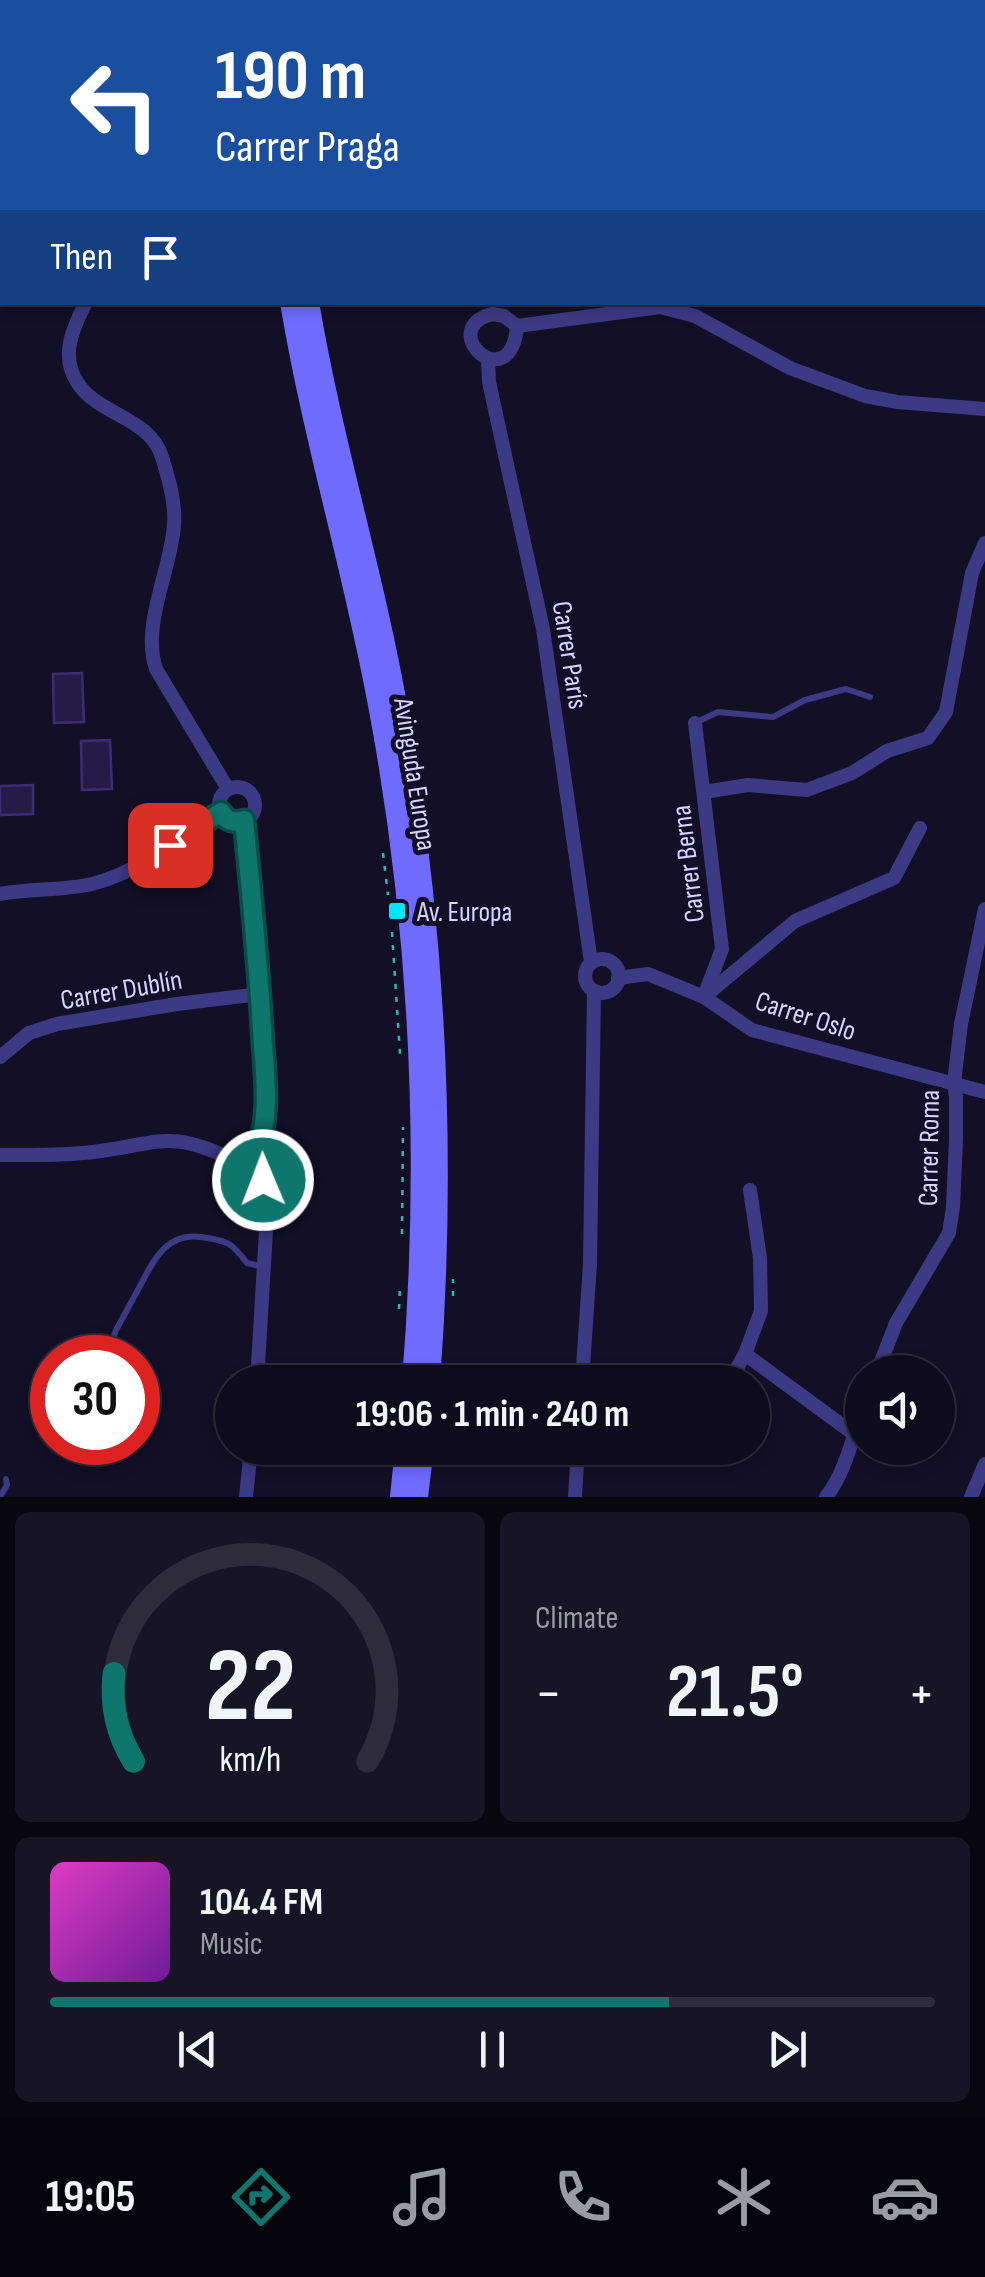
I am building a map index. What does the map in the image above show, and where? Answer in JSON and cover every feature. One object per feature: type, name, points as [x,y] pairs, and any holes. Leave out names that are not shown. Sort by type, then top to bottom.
[{"type":"main road","name":"Avinguda Europa","points":[[291,305],[305,388],[361,618],[382,678],[422,876],[434,1029],[438,1197],[431,1365]]},
{"type":"main road","name":"Avinguda Europa","points":[[310,305],[326,396],[370,578],[404,878],[417,1046],[420,1200],[413,1365]]},
{"type":"main road","points":[[400,1497],[403,1465]]},
{"type":"main road","points":[[418,1497],[422,1465]]},
{"type":"street","points":[[85,305],[70,339],[74,377],[92,401],[134,424],[153,440],[162,457],[174,508],[173,534],[152,633],[152,656],[228,789]]},
{"type":"street","points":[[518,326],[514,346],[500,359],[488,359],[471,344],[471,333],[482,309],[504,316],[518,326],[660,307],[695,316],[790,368],[865,396],[985,409]]},
{"type":"street","name":"Carrer París","points":[[488,359],[489,382],[544,628],[591,962]]},
{"type":"street","points":[[704,792],[748,785],[807,790],[852,773],[887,750],[928,738],[946,712],[972,573],[985,543]]},
{"type":"street","name":"Carrer Berna","points":[[695,723],[722,949],[704,996]]},
{"type":"street","points":[[243,788],[252,796],[253,812],[244,820],[233,822],[223,816],[220,800],[228,789],[243,788]]},
{"type":"street","points":[[0,894],[102,881],[140,864],[221,812]]},
{"type":"street","points":[[244,820],[266,1106],[257,1151]]},
{"type":"street","points":[[704,996],[796,921],[894,878],[920,828]]},
{"type":"street","name":"Carrer Roma","points":[[884,1355],[896,1324],[949,1234],[956,1140],[954,1083],[961,1024],[985,909]]},
{"type":"street","points":[[602,959],[613,963],[618,978],[614,988],[604,993],[589,988],[584,978],[591,962],[602,959]]},
{"type":"street","name":"Carrer Oslo","points":[[618,978],[648,974],[704,996],[752,1030],[985,1092]]},
{"type":"street","points":[[583,1365],[590,1264],[594,991]]},
{"type":"street","name":"Carrer Dublín","points":[[0,1057],[29,1032],[57,1024],[260,994]]},
{"type":"street","points":[[0,1155],[92,1153],[177,1140],[212,1149],[236,1161]]},
{"type":"street","points":[[257,1151],[268,1164],[266,1175],[252,1184],[241,1181],[235,1172],[236,1161],[242,1153],[257,1151]]},
{"type":"street","points":[[257,1365],[265,1266],[265,1206],[259,1182]]},
{"type":"street","points":[[739,1365],[761,1310],[760,1258],[750,1190]]},
{"type":"street","points":[[745,1354],[845,1427]]},
{"type":"street","points":[[826,1497],[845,1457]]},
{"type":"street","points":[[972,1497],[985,1464]]},
{"type":"street","points":[[246,1497],[249,1465]]},
{"type":"street","points":[[575,1497],[577,1465]]},
{"type":"lane","points":[[695,723],[718,712],[773,717],[804,700],[846,688],[870,697]]},
{"type":"lane","points":[[114,1335],[157,1254],[169,1243],[192,1236],[223,1240],[234,1246],[247,1263],[265,1266]]},
{"type":"lane","points":[[0,1497],[6,1479]]},
{"type":"path","points":[[381,838],[388,897]]},
{"type":"path","points":[[390,916],[401,1069]]},
{"type":"path","points":[[402,1123],[402,1240]]},
{"type":"path","points":[[399,1312],[401,1274]]},
{"type":"building","points":[[82,673],[84,722],[54,723],[53,674]]},
{"type":"building","points":[[110,740],[112,789],[82,790],[81,741]]},
{"type":"building","points":[[33,785],[33,814],[0,815],[0,786]]},
{"type":"place","name":"Av. Europa","points":[[397,911]]},
{"type":"route","points":[[170,845],[221,812],[227,820],[244,820],[265,1082],[264,1126],[257,1151],[268,1164],[263,1180]]}]
